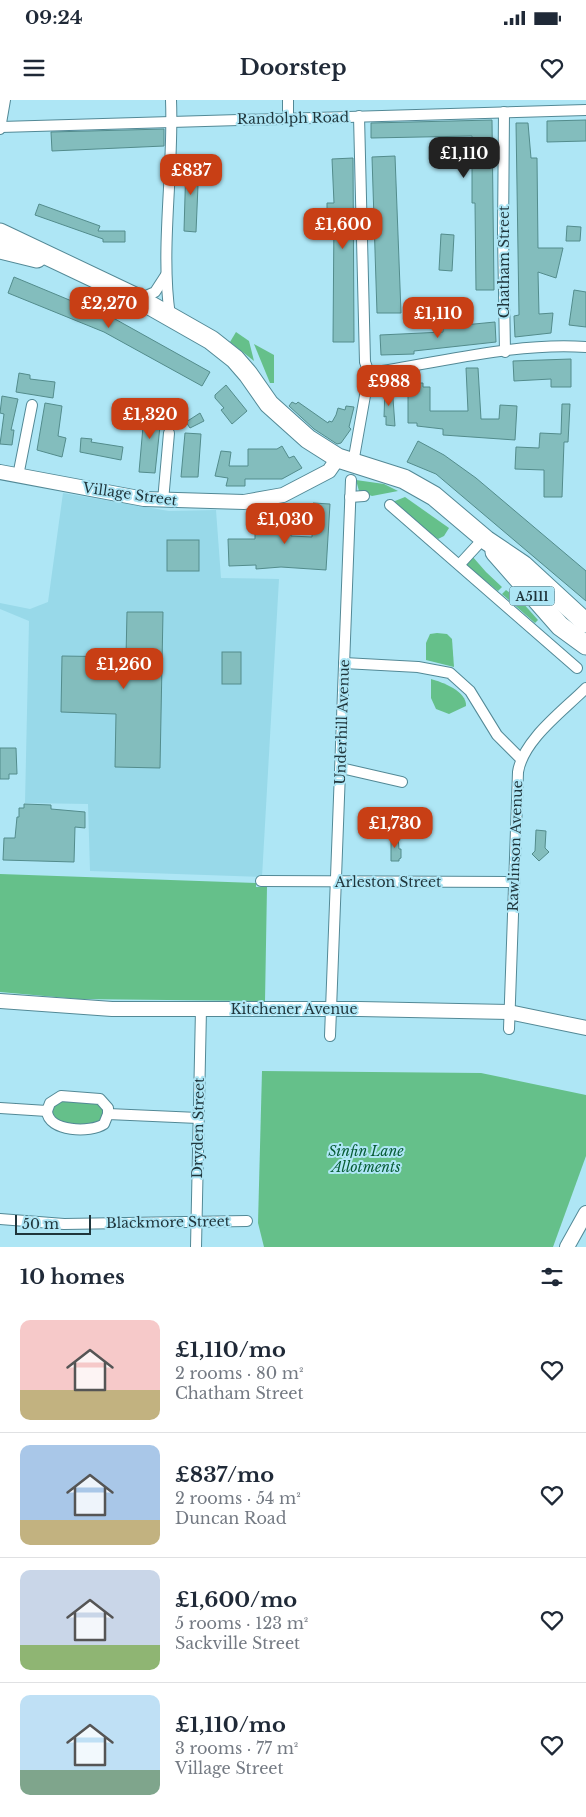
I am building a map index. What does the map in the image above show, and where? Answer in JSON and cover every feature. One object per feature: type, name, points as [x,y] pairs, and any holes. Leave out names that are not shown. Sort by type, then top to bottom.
[{"type":"highway","name":"A5111","points":[[0,233],[139,299],[223,349],[248,374],[269,404],[308,439],[347,467],[380,470],[417,486],[448,507],[485,539],[524,565],[586,623]]},
{"type":"highway","name":"A5111","points":[[0,249],[65,265]]},
{"type":"highway","name":"A5111","points":[[485,539],[506,566],[560,626],[586,645]]},
{"type":"street","points":[[0,128],[5,100]]},
{"type":"street","points":[[170,316],[166,274],[172,121],[171,100]]},
{"type":"street","points":[[288,100],[288,117]]},
{"type":"street","name":"Randolph Road","points":[[0,128],[288,117],[586,110]]},
{"type":"street","name":"Chatham Street","points":[[504,112],[503,233],[505,352]]},
{"type":"street","points":[[347,467],[369,373],[365,362],[359,116]]},
{"type":"street","points":[[139,299],[155,292],[166,274]]},
{"type":"street","points":[[369,373],[505,352],[562,346],[586,346]]},
{"type":"street","points":[[18,476],[32,405]]},
{"type":"street","points":[[163,501],[169,433]]},
{"type":"street","name":"Underhill Avenue","points":[[330,1036],[350,497],[347,467]]},
{"type":"street","name":"Village Street","points":[[0,472],[163,501],[229,502],[272,498],[283,495],[329,471],[347,467]]},
{"type":"street","points":[[350,497],[364,496]]},
{"type":"street","points":[[390,505],[578,668]]},
{"type":"street","points":[[460,564],[485,539]]},
{"type":"street","points":[[344,662],[418,667],[450,673],[470,691],[497,735],[520,758],[530,744],[586,688]]},
{"type":"street","name":"Rawlinson Avenue","points":[[509,1029],[520,758]]},
{"type":"street","points":[[341,768],[402,782]]},
{"type":"street","name":"Arleston Street","points":[[261,881],[514,882]]},
{"type":"street","name":"Kitchener Avenue","points":[[0,1001],[112,1009],[331,1009],[509,1012],[586,1028]]},
{"type":"street","name":"Dryden Street","points":[[196,1247],[201,1009]]},
{"type":"street","points":[[60,1096],[100,1099],[108,1108],[104,1124],[93,1129],[54,1124],[50,1120],[47,1111],[50,1102],[60,1096]]},
{"type":"street","points":[[0,1108],[47,1111]]},
{"type":"street","points":[[108,1114],[198,1118]]},
{"type":"street","points":[[567,1247],[586,1214]]},
{"type":"street","points":[[576,1247],[586,1214]]},
{"type":"street","name":"Blackmore Street","points":[[0,1219],[64,1224],[247,1221]]},
{"type":"shaded area","points":[[63,493],[169,511],[216,510],[221,578],[279,579],[262,877],[90,871],[88,804],[25,803],[29,621],[0,609],[0,603],[30,609],[48,602]]},
{"type":"green space","points":[[236,332],[249,341],[254,361],[230,342]]},
{"type":"green space","points":[[254,344],[274,355],[274,383],[270,383]]},
{"type":"green space","points":[[356,480],[384,484],[398,491],[372,496],[359,491]]},
{"type":"green space","points":[[405,497],[449,528],[444,536],[438,539],[390,503]]},
{"type":"green space","points":[[472,556],[502,587],[498,591],[466,565],[468,559]]},
{"type":"green space","points":[[506,590],[522,602],[538,620],[535,623],[502,594]]},
{"type":"green space","points":[[430,634],[447,634],[452,639],[454,667],[426,660],[426,643]]},
{"type":"green space","points":[[431,679],[453,688],[462,696],[466,706],[449,714],[436,709],[431,698]]},
{"type":"green space","points":[[0,874],[256,883],[256,887],[267,887],[265,1001],[78,999],[0,992]]},
{"type":"green space","name":"Sinfin Lane Allotments","points":[[262,1071],[481,1073],[586,1095],[586,1156],[553,1247],[264,1247],[258,1223]]},
{"type":"green space","points":[[57,1100],[99,1102],[105,1113],[98,1125],[62,1124],[56,1122],[50,1109]]},
{"type":"building","points":[[492,120],[494,290],[476,290],[475,203],[472,203],[472,136],[371,138],[371,123]]},
{"type":"building","points":[[586,120],[586,141],[547,142],[547,121]]},
{"type":"building","points":[[516,123],[528,123],[531,158],[537,158],[538,248],[563,248],[556,278],[538,272],[539,314],[553,313],[551,333],[515,337],[514,316],[519,315]]},
{"type":"building","points":[[164,129],[164,146],[52,151],[51,132]]},
{"type":"building","points":[[395,156],[401,313],[377,313],[372,157]]},
{"type":"building","points":[[353,158],[354,342],[333,342],[334,214],[327,214],[327,203],[334,203],[332,159]]},
{"type":"building","points":[[186,162],[199,162],[196,232],[184,231]]},
{"type":"building","points":[[39,204],[100,226],[98,231],[125,231],[125,242],[103,242],[103,239],[35,215]]},
{"type":"building","points":[[567,226],[581,227],[580,241],[566,241]]},
{"type":"building","points":[[441,234],[454,235],[452,271],[439,270]]},
{"type":"building","points":[[14,277],[115,319],[210,372],[202,386],[104,332],[8,293]]},
{"type":"building","points":[[574,290],[586,292],[586,327],[569,325]]},
{"type":"building","points":[[495,322],[496,342],[414,351],[414,354],[381,355],[380,335],[443,332],[443,327]]},
{"type":"building","points":[[571,359],[571,387],[551,387],[551,379],[514,381],[513,361]]},
{"type":"building","points":[[466,368],[478,368],[481,419],[499,419],[500,405],[517,406],[515,440],[443,435],[443,429],[417,426],[417,423],[408,423],[408,388],[412,388],[412,383],[423,383],[423,387],[430,387],[430,411],[468,411]]},
{"type":"building","points":[[19,373],[30,375],[30,379],[55,382],[53,398],[16,392]]},
{"type":"building","points":[[226,385],[247,411],[232,424],[221,410],[224,408],[215,398],[215,395]]},
{"type":"building","points":[[392,385],[395,426],[386,425],[386,416],[384,417],[385,389]]},
{"type":"building","points":[[2,396],[18,399],[11,430],[14,430],[12,445],[0,444],[4,414],[0,413]]},
{"type":"building","points":[[164,400],[184,402],[182,417],[163,415]]},
{"type":"building","points":[[292,402],[296,404],[298,402],[328,423],[329,421],[332,422],[338,408],[345,410],[346,406],[354,407],[349,427],[351,429],[341,443],[337,444],[314,429],[289,406]]},
{"type":"building","points":[[45,403],[62,406],[58,436],[66,438],[62,457],[37,450]]},
{"type":"building","points":[[147,404],[161,417],[155,473],[139,472],[144,415],[140,412]]},
{"type":"building","points":[[562,404],[570,404],[568,442],[564,442],[562,497],[544,497],[544,470],[515,469],[516,447],[539,448],[540,433],[561,434]]},
{"type":"building","points":[[200,413],[204,421],[190,428],[186,422]]},
{"type":"building","points":[[185,433],[201,434],[198,477],[181,477]]},
{"type":"building","points":[[81,438],[92,439],[91,442],[123,447],[121,460],[80,452]]},
{"type":"building","points":[[418,441],[444,455],[476,478],[586,571],[586,601],[436,474],[407,462]]},
{"type":"building","points":[[282,446],[289,458],[294,456],[302,468],[282,479],[245,479],[245,486],[226,486],[228,478],[215,476],[221,451],[231,452],[229,466],[248,466],[248,449],[277,449]]},
{"type":"building","points":[[313,503],[330,504],[326,570],[281,567],[256,569],[256,565],[229,566],[228,539],[255,539],[255,524],[291,524],[291,536],[312,537]]},
{"type":"building","points":[[167,540],[199,540],[199,571],[167,571]]},
{"type":"building","points":[[127,612],[163,612],[160,768],[115,767],[116,714],[61,712],[62,656],[126,657]]},
{"type":"building","points":[[222,652],[241,652],[241,684],[222,684]]},
{"type":"building","points":[[0,748],[16,748],[17,774],[9,774],[9,779],[0,779]]},
{"type":"building","points":[[24,804],[51,805],[51,809],[85,812],[85,828],[75,827],[74,862],[3,860],[4,838],[15,838],[19,808],[24,808]]},
{"type":"building","points":[[536,830],[546,831],[545,848],[549,852],[539,861],[532,854],[535,851]]},
{"type":"building","points":[[391,836],[398,836],[399,849],[401,849],[399,861],[391,861]]}]
